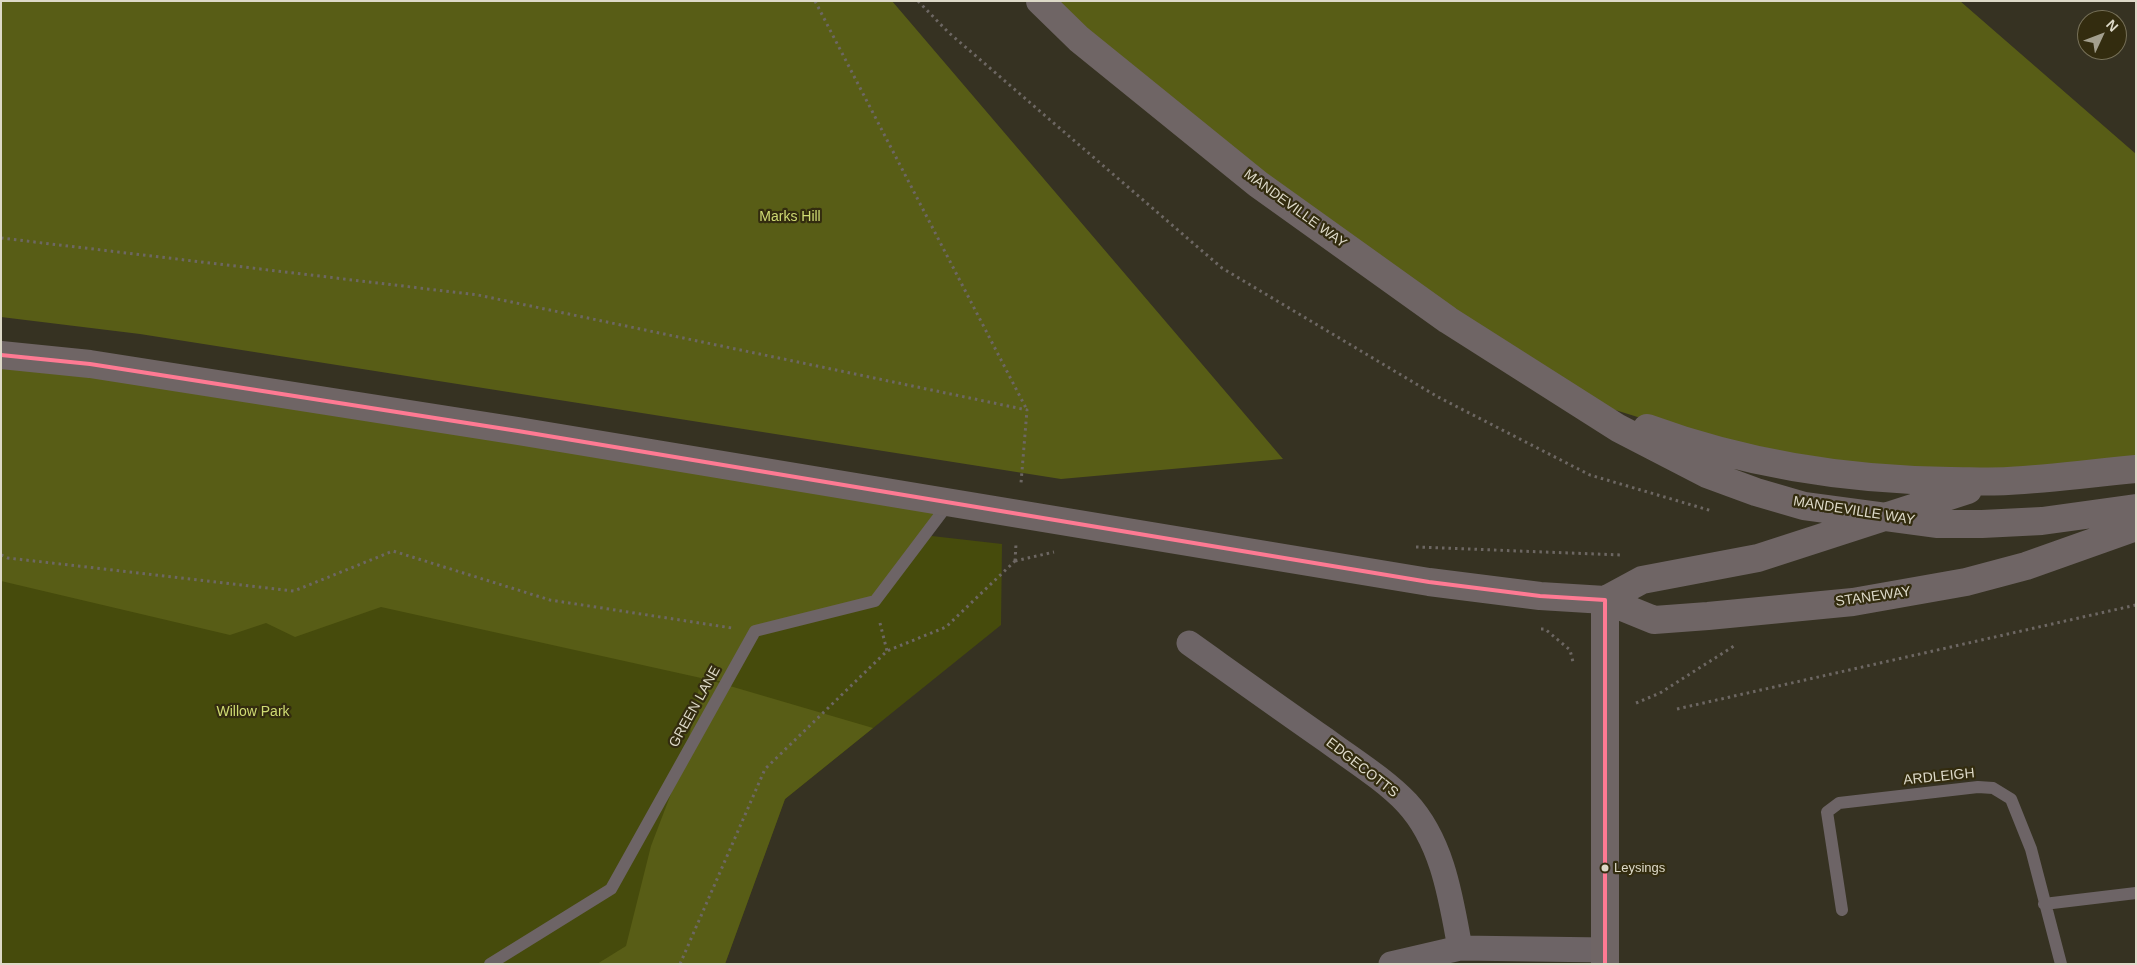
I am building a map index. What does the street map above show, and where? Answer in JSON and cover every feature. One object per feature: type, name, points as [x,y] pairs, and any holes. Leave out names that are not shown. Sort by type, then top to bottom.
[{"type":"main road","name":"MANDEVILLE WAY","points":[[1040,1],[1079,39],[1258,184],[1448,320],[1618,428],[1708,474],[1756,492],[1804,506],[1882,518],[1938,524],[2042,521],[2136,508]]},
{"type":"main road","name":"STANEWAY","points":[[1,355],[100,366],[1019,513],[1430,582],[1540,596],[1605,600],[1654,620],[1853,602],[1966,582],[2026,566],[2136,527]]},
{"type":"main road","name":"MANDEVILLE WAY","points":[[1567,395],[1671,437],[1708,449],[1811,471],[1915,481],[2006,482],[2136,469]]},
{"type":"main road","points":[[1605,957],[1605,600],[1642,580],[1758,558],[1977,487],[2006,482]]},
{"type":"street","name":"EDGECOTTS","points":[[1189,643],[1373,774],[1407,804],[1424,829],[1438,856],[1450,892],[1460,948]]},
{"type":"street","points":[[1391,964],[1460,948],[1605,957]]},
{"type":"lane","points":[[755,631],[874,601],[949,502]]},
{"type":"lane","name":"GREEN LANE","points":[[490,964],[611,889],[755,631]]},
{"type":"lane","name":"ARDLEIGH","points":[[1842,910],[1827,812],[1840,803],[1978,787],[1993,788],[2011,799],[2031,849],[2061,964]]},
{"type":"lane","points":[[2044,904],[2136,893]]},
{"type":"path","points":[[815,1],[1027,410],[1019,513]]},
{"type":"path","points":[[918,1],[948,32],[1222,268],[1438,397],[1590,475],[1715,511]]},
{"type":"path","points":[[1,238],[478,295],[1027,410]]},
{"type":"path","points":[[1415,547],[1628,554]]},
{"type":"path","points":[[1,555],[18,560],[294,591],[393,551],[550,600],[755,631]]},
{"type":"path","points":[[680,964],[765,769],[887,651],[946,627],[1015,561]]},
{"type":"path","points":[[874,601],[887,651]]},
{"type":"path","points":[[1676,709],[2136,605]]},
{"type":"green space","name":"Marks Hill","points":[[1,1],[892,1],[1283,459],[1061,479],[140,334],[1,317]]},
{"type":"green space","points":[[1040,1],[1960,1],[2136,154],[2136,469],[1811,471],[1567,395],[1448,320]]},
{"type":"green space","points":[[1,355],[949,503],[875,601],[755,631],[726,682],[706,679],[873,728],[785,799],[725,964],[597,964],[626,946],[651,846],[685,757],[701,678],[381,607],[295,637],[266,623],[230,635],[1,581]]},
{"type":"green space","name":"Willow Park","points":[[1,430],[1002,544],[1001,625],[785,799],[725,964],[1,964]]},
{"type":"transit line","points":[[1,355],[90,364],[518,431],[1429,582],[1540,596],[1605,600]]},
{"type":"transit line","points":[[1605,600],[1605,964]]},
{"type":"place","name":"Leysings","points":[[1605,868]]}]
